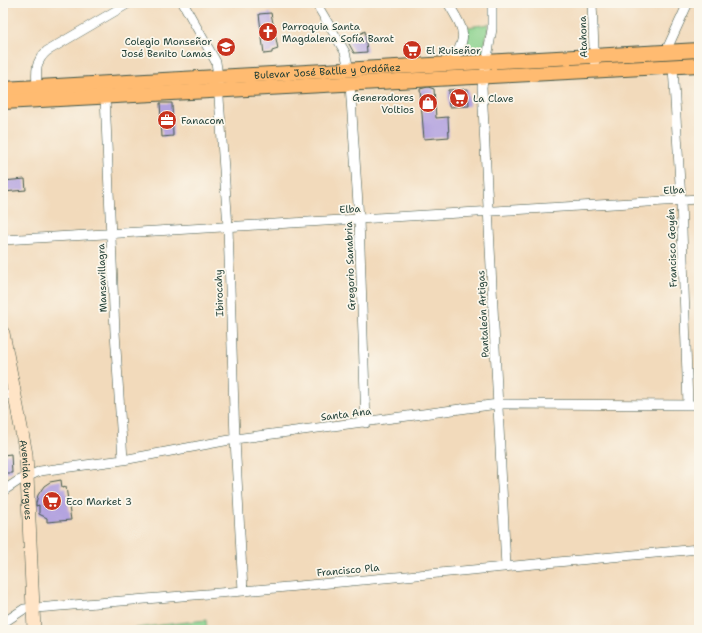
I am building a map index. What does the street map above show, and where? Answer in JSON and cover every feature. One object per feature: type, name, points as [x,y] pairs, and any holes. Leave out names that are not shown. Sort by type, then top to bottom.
[{"type":"main road","name":"Bulevar José Batlle y Ordóñez","points":[[3,102],[105,96],[349,69],[450,64],[487,60],[699,50]]},
{"type":"main road","name":"Bulevar José Batlle y Ordóñez","points":[[3,89],[37,87],[218,84],[350,84],[699,65]]},
{"type":"street","points":[[37,87],[36,69],[40,57],[47,51],[129,3]]},
{"type":"street","name":"Ibirocahy","points":[[183,3],[216,62],[228,227],[235,439],[243,591]]},
{"type":"street","points":[[316,3],[344,52],[349,69]]},
{"type":"street","points":[[448,3],[460,24],[463,35],[462,44],[450,64]]},
{"type":"street","name":"Pantaleón Artigas","points":[[492,3],[492,29],[482,87],[506,567]]},
{"type":"street","name":"Atahona","points":[[592,3],[595,71]]},
{"type":"street","points":[[666,51],[688,3]]},
{"type":"street","name":"Francisco Goyén","points":[[673,67],[681,200],[688,405]]},
{"type":"street","name":"Gregorio Sanabria","points":[[350,84],[359,219],[366,423]]},
{"type":"street","name":"Mansavillagra","points":[[105,96],[123,460]]},
{"type":"street","name":"Elba","points":[[3,240],[699,199]]},
{"type":"street","name":"Avenida Burgues","points":[[3,333],[9,395],[26,454],[34,630]]},
{"type":"street","name":"Santa Ana","points":[[3,491],[40,471],[123,460],[235,439],[366,423],[498,404],[699,406]]},
{"type":"street","name":"Francisco Pla","points":[[3,623],[24,609],[33,608],[243,591],[699,549]]},
{"type":"green space","points":[[489,24],[483,53],[476,55],[471,53],[466,46],[468,27]]},
{"type":"green space","points":[[206,620],[207,630],[126,630],[126,629]]},
{"type":"building","name":"Parroquia Santa Magdalena Sofía Barat","points":[[271,13],[278,49],[272,51],[272,53],[264,54],[259,14]]},
{"type":"building","points":[[365,31],[367,52],[354,53],[348,42]]},
{"type":"building","name":"Generadores Voltios","points":[[428,87],[434,89],[436,118],[448,117],[449,137],[424,139],[420,89]]},
{"type":"building","name":"La Clave","points":[[468,89],[469,106],[449,107],[448,90]]},
{"type":"building","name":"Fanacom","points":[[160,103],[172,103],[173,136],[162,137]]},
{"type":"building","points":[[25,179],[26,190],[3,192],[3,181]]},
{"type":"building","points":[[11,454],[12,473],[4,473],[3,455]]},
{"type":"building","name":"Eco Market 3","points":[[61,480],[62,488],[66,487],[71,520],[47,522],[47,518],[39,514],[39,505],[36,506],[38,495],[44,486],[50,482]]},
{"type":"place","name":"Parroquia Santa Magdalena Sofía Barat","points":[[268,32]]},
{"type":"place","name":"Colegio Monseñor José Benito Lamas","points":[[226,47]]},
{"type":"place","name":"El Ruiseñor","points":[[412,50]]},
{"type":"place","name":"La Clave","points":[[459,98]]},
{"type":"place","name":"Generadores Voltios","points":[[428,103]]},
{"type":"place","name":"Fanacom","points":[[167,120]]},
{"type":"place","name":"Eco Market 3","points":[[52,501]]}]
